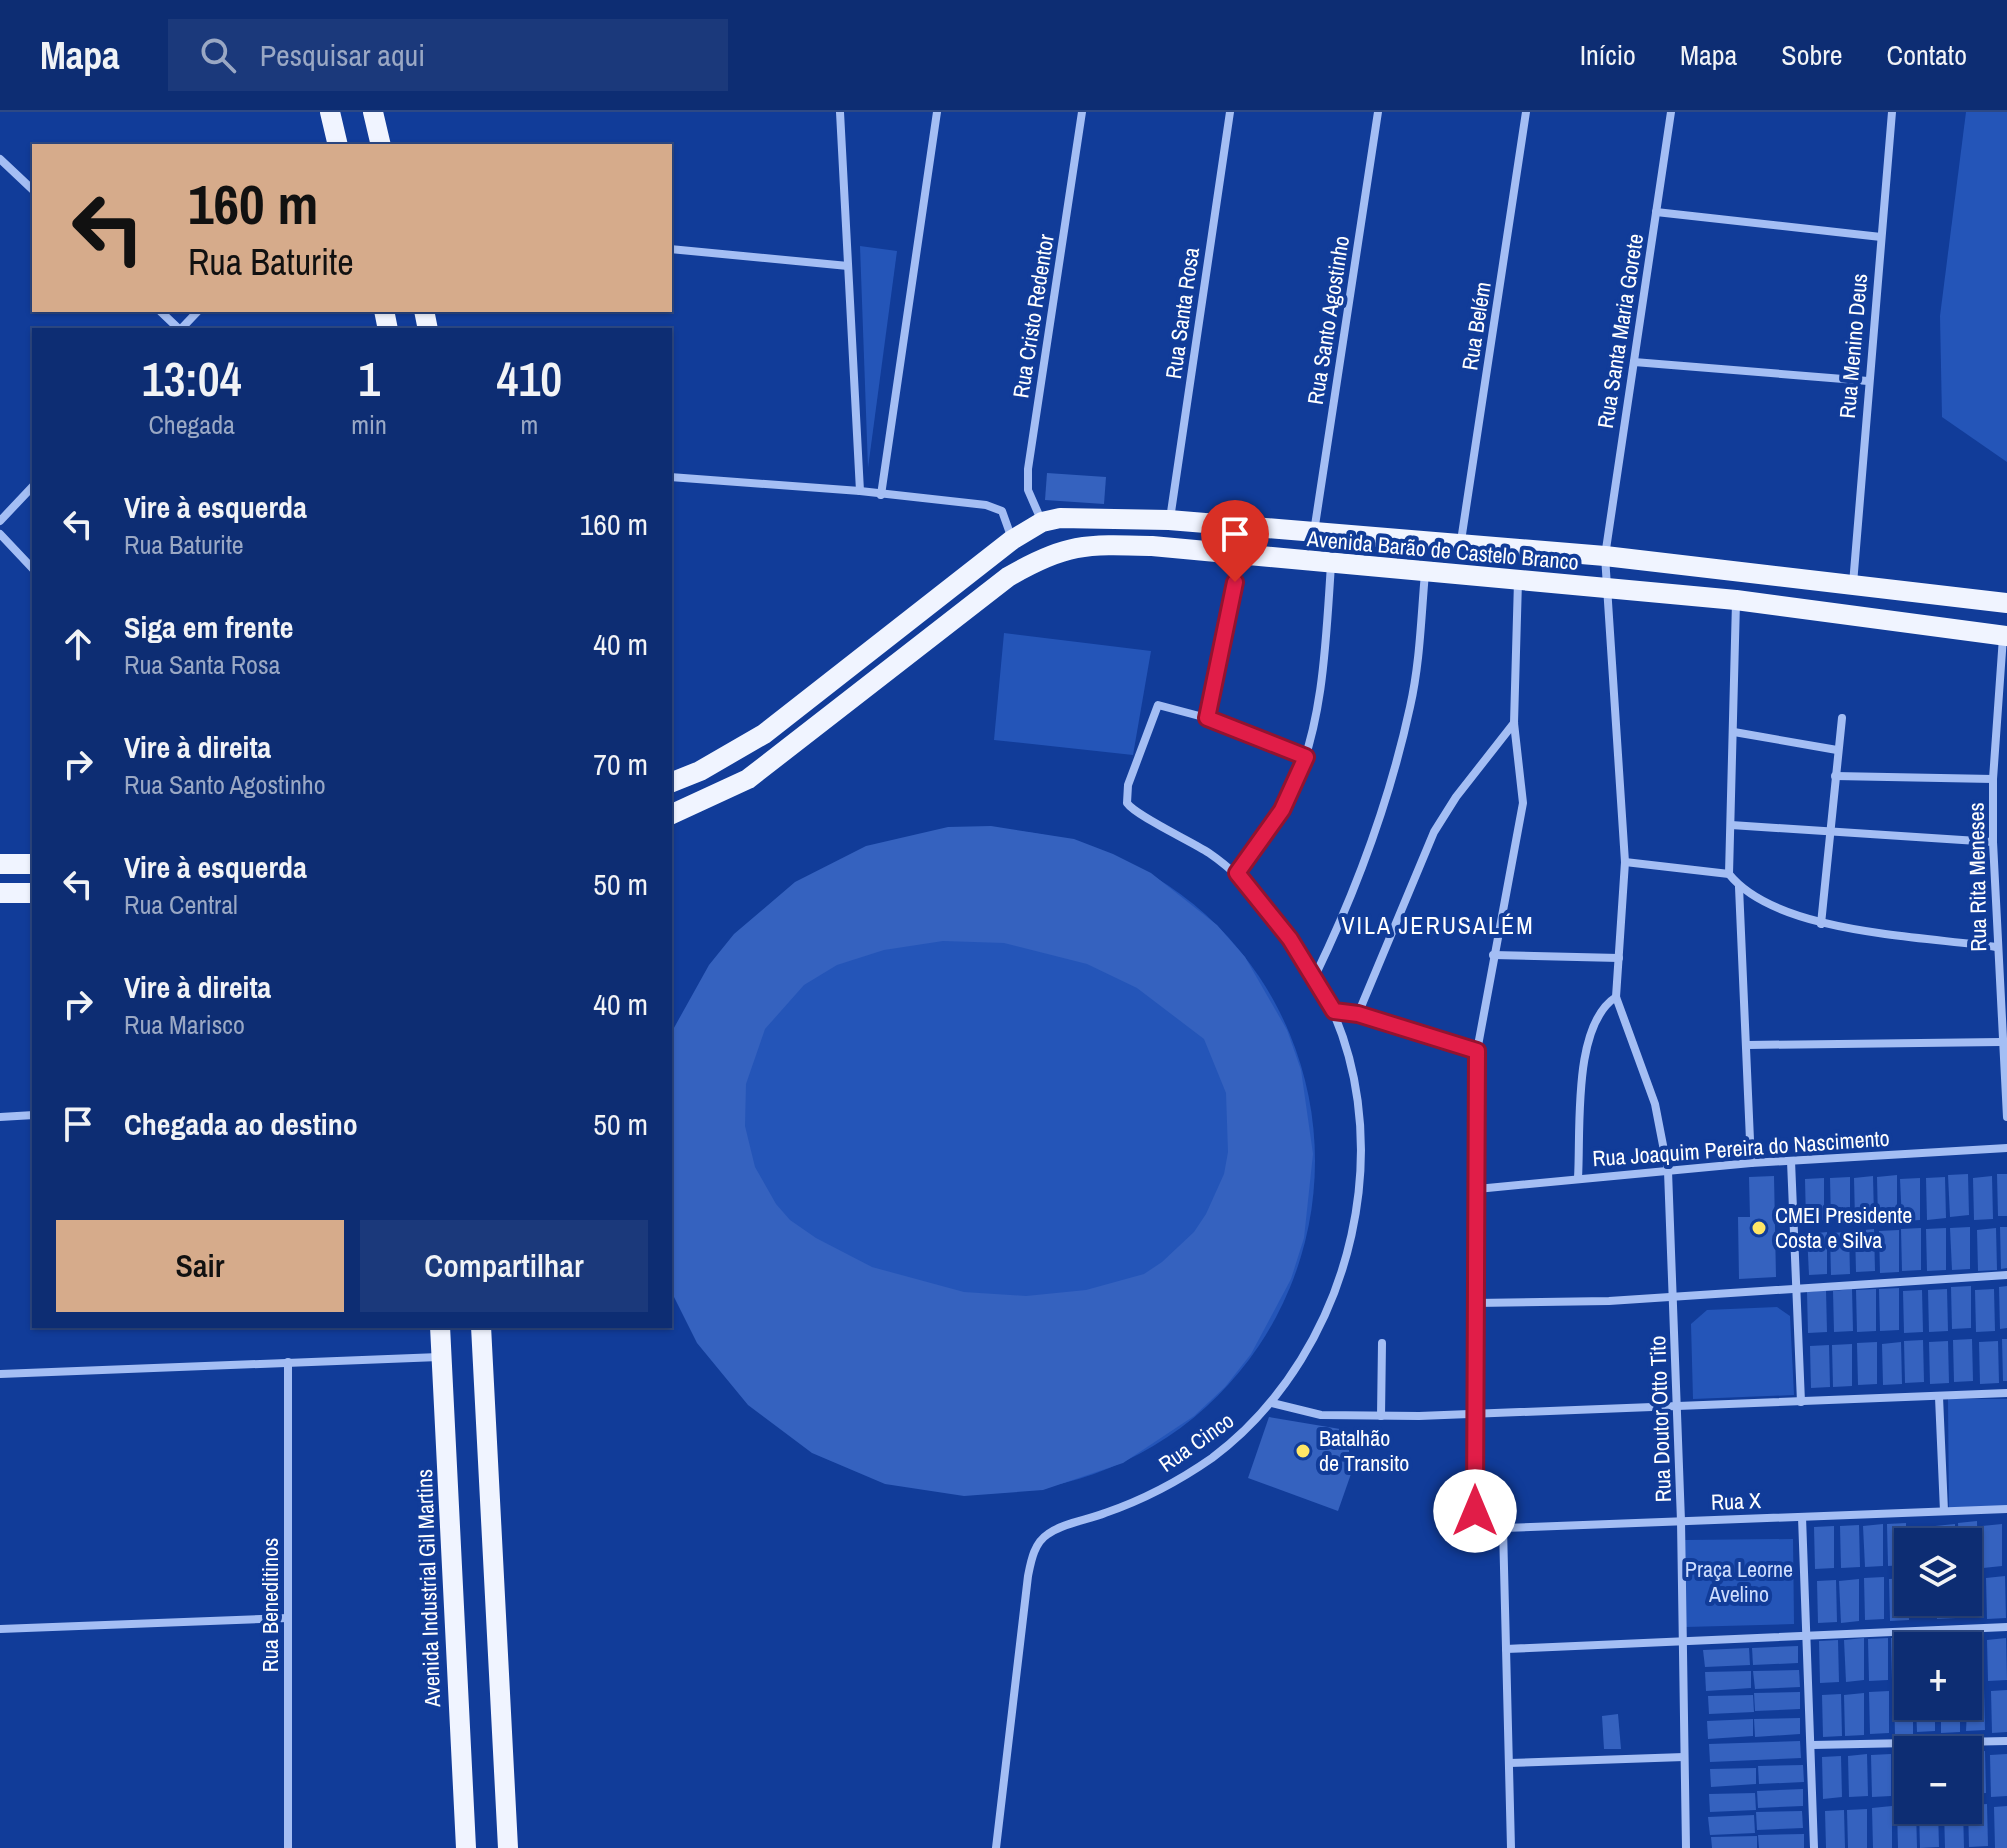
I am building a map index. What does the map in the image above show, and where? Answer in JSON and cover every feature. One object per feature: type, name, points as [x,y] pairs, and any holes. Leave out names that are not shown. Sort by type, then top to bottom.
[{"type":"main road","points":[[330,112],[338,144]]},
{"type":"main road","points":[[373,112],[381,144]]},
{"type":"main road","name":"Avenida Barão de Castelo Branco","points":[[672,782],[700,771],[764,734],[1012,540],[1042,522],[1071,516],[1169,520],[1605,556],[2007,603]]},
{"type":"main road","name":"Avenida Barão de Castelo Branco","points":[[672,814],[726,792],[748,779],[1008,577],[1047,554],[1079,545],[1736,600],[2005,636]]},
{"type":"main road","points":[[0,864],[32,864]]},
{"type":"main road","points":[[0,893],[32,893]]},
{"type":"main road","name":"Avenida Industrial Gil Martins","points":[[440,1328],[457,1720],[466,1848]]},
{"type":"main road","points":[[481,1328],[508,1848]]},
{"type":"street","points":[[840,112],[860,491]]},
{"type":"street","points":[[881,495],[937,112]]},
{"type":"street","name":"Rua Cristo Redentor","points":[[1042,522],[1028,490],[1028,469],[1082,112]]},
{"type":"street","name":"Rua Santa Rosa","points":[[1169,520],[1230,112]]},
{"type":"street","name":"Rua Santo Agostinho","points":[[1314,533],[1378,112]]},
{"type":"street","name":"Rua Belém","points":[[1461,546],[1526,112]]},
{"type":"street","name":"Rua Santa Maria Gorete","points":[[1616,997],[1625,862],[1610,588],[1605,556],[1671,112]]},
{"type":"street","name":"Rua Menino Deus","points":[[1853,584],[1892,112]]},
{"type":"street","points":[[0,159],[32,189]]},
{"type":"street","points":[[1656,212],[1881,237]]},
{"type":"street","points":[[672,249],[848,266]]},
{"type":"street","points":[[161,312],[178,328]]},
{"type":"street","points":[[182,328],[197,312]]},
{"type":"street","points":[[1634,362],[1868,381]]},
{"type":"street","points":[[672,477],[860,491],[999,509],[1012,540]]},
{"type":"street","points":[[0,521],[32,487]]},
{"type":"street","points":[[0,534],[32,568]]},
{"type":"street","points":[[1207,718],[1240,557]]},
{"type":"street","points":[[1237,873],[1282,810],[1306,757],[1321,674],[1331,565]]},
{"type":"street","points":[[1315,976],[1348,903],[1401,745],[1416,665],[1425,573]]},
{"type":"street","points":[[1511,1848],[1503,1528],[1482,1525],[1475,1511],[1474,1414],[1477,1051],[1523,803],[1514,723],[1518,580]]},
{"type":"street","points":[[1736,600],[1729,874],[1739,887],[1782,911],[1821,924],[1996,947]]},
{"type":"street","name":"Rua Rita Meneses","points":[[2005,636],[1993,779],[1993,842],[2007,1117]]},
{"type":"street","points":[[1306,757],[1166,704],[1155,706],[1128,785],[1127,803],[1180,833],[1237,873],[1290,939],[1334,1011],[1358,1014],[1477,1051]]},
{"type":"street","points":[[1821,924],[1842,718]]},
{"type":"street","points":[[1358,1014],[1434,832],[1456,797],[1514,723]]},
{"type":"street","points":[[1734,732],[1837,750]]},
{"type":"street","points":[[1835,776],[1993,779]]},
{"type":"street","points":[[1731,825],[1830,834],[1993,842]]},
{"type":"street","points":[[1625,862],[1729,874]]},
{"type":"street","points":[[1739,887],[1751,1163]]},
{"type":"street","points":[[1493,955],[1619,958]]},
{"type":"street","points":[[1578,1178],[1585,1053],[1598,1012],[1616,997]]},
{"type":"street","name":"Rua Doutor Otto Tito","points":[[1616,997],[1655,1104],[1668,1171],[1681,1521],[1686,1848]]},
{"type":"street","name":"Rua Cinco","points":[[996,1848],[1028,1576],[1036,1548],[1050,1532],[1120,1508],[1183,1476],[1247,1429],[1272,1403],[1296,1369],[1333,1302],[1357,1198],[1358,1100],[1334,1011]]},
{"type":"street","points":[[1748,1045],[2001,1042]]},
{"type":"street","points":[[0,1117],[32,1115]]},
{"type":"street","name":"Rua Joaquim Pereira do Nascimento","points":[[1477,1189],[1751,1163],[2007,1148]]},
{"type":"street","points":[[1791,1161],[1801,1402]]},
{"type":"street","points":[[1475,1303],[1675,1297],[2007,1275]]},
{"type":"street","points":[[1381,1416],[1382,1343]]},
{"type":"street","points":[[0,1374],[443,1356]]},
{"type":"street","name":"Rua Beneditinos","points":[[288,1362],[288,1848]]},
{"type":"street","points":[[1272,1403],[1321,1415],[1381,1416],[2007,1393]]},
{"type":"street","points":[[1939,1397],[1944,1511]]},
{"type":"street","name":"Rua X","points":[[1503,1528],[2007,1509]]},
{"type":"street","points":[[1802,1517],[1814,1848]]},
{"type":"street","points":[[0,1629],[288,1618]]},
{"type":"street","points":[[1506,1649],[2007,1627]]},
{"type":"street","points":[[1812,1745],[2007,1741]]},
{"type":"street","points":[[1509,1763],[1684,1757]]},
{"type":"green space","points":[[1966,112],[2007,112],[2007,462],[1942,417],[1940,316]]},
{"type":"green space","points":[[860,246],[897,251],[868,468]]},
{"type":"green space","points":[[1004,633],[1151,651],[1133,755],[994,740]]},
{"type":"green space","points":[[983,829],[1048,835],[1110,854],[1140,868],[1194,904],[1240,950],[1276,1004],[1301,1065],[1314,1128],[1314,1194],[1301,1257],[1276,1318],[1240,1372],[1194,1418],[1140,1454],[1110,1468],[1048,1487],[1016,1492],[950,1492],[887,1479],[826,1454],[772,1418],[726,1372],[690,1318],[672,1277],[672,1045],[690,1004],[726,950],[772,904],[826,868],[856,854],[918,835]]},
{"type":"green space","points":[[1777,1307],[1790,1316],[1794,1395],[1693,1399],[1691,1324],[1707,1310]]},
{"type":"green space","points":[[1948,1399],[2007,1399],[2007,1508],[1949,1509]]},
{"type":"green space","name":"Praça Leorne Avelino","points":[[1793,1539],[1794,1624],[1685,1627],[1685,1540]]},
{"type":"building","points":[[1047,473],[1106,477],[1104,504],[1045,500]]},
{"type":"building","points":[[991,826],[1074,839],[1113,854],[1151,873],[1217,925],[1245,957],[1287,1030],[1301,1070],[1313,1154],[1304,1238],[1291,1279],[1251,1354],[1225,1387],[1194,1416],[1123,1463],[1043,1490],[964,1496],[885,1484],[812,1453],[748,1405],[697,1343],[672,1293],[672,1031],[709,965],[734,934],[795,882],[866,846],[948,827]],"holes":[[[943,941],[1004,943],[1087,964],[1137,988],[1204,1039],[1226,1093],[1228,1152],[1224,1174],[1194,1232],[1162,1262],[1144,1274],[1086,1290],[1026,1296],[964,1292],[872,1267],[816,1238],[790,1220],[776,1204],[755,1167],[745,1126],[746,1084],[765,1029],[804,985],[837,965],[884,950]]]},
{"type":"building","points":[[1968,1174],[1969,1215],[1950,1217],[1948,1175]]},
{"type":"building","points":[[1997,1174],[2007,1174],[2007,1216],[1998,1216]]},
{"type":"building","points":[[1897,1175],[1897,1218],[1878,1219],[1877,1177]]},
{"type":"building","points":[[1774,1176],[1776,1277],[1739,1279],[1738,1217],[1750,1217],[1749,1177]]},
{"type":"building","points":[[1873,1176],[1874,1218],[1855,1219],[1854,1178]]},
{"type":"building","points":[[1992,1176],[1993,1219],[1974,1220],[1973,1178]]},
{"type":"building","points":[[1850,1177],[1850,1219],[1831,1220],[1830,1178]]},
{"type":"building","points":[[1945,1177],[1946,1218],[1927,1220],[1926,1178]]},
{"type":"building","points":[[1824,1178],[1824,1220],[1806,1221],[1805,1179]]},
{"type":"building","points":[[1920,1178],[1920,1220],[1902,1221],[1900,1179]]},
{"type":"building","points":[[1970,1227],[1970,1269],[1952,1270],[1950,1228]]},
{"type":"building","points":[[2000,1227],[2007,1227],[2007,1268],[2001,1269]]},
{"type":"building","points":[[1921,1228],[1921,1270],[1902,1271],[1901,1229]]},
{"type":"building","points":[[1946,1228],[1946,1270],[1927,1271],[1926,1229]]},
{"type":"building","points":[[1996,1228],[1997,1270],[1978,1271],[1977,1230]]},
{"type":"building","points":[[1874,1229],[1875,1271],[1856,1272],[1855,1231]]},
{"type":"building","points":[[1899,1230],[1899,1272],[1880,1273],[1879,1231]]},
{"type":"building","points":[[1827,1232],[1827,1274],[1809,1275],[1807,1234]]},
{"type":"building","points":[[1849,1232],[1850,1274],[1831,1275],[1830,1233]]},
{"type":"building","points":[[1971,1286],[1971,1328],[1952,1329],[1951,1287]]},
{"type":"building","points":[[2007,1286],[2007,1328],[2000,1329],[1999,1287]]},
{"type":"building","points":[[1899,1288],[1899,1330],[1880,1331],[1879,1289]]},
{"type":"building","points":[[1852,1289],[1853,1331],[1834,1332],[1833,1291]]},
{"type":"building","points":[[1876,1289],[1876,1331],[1857,1332],[1856,1290]]},
{"type":"building","points":[[1947,1289],[1948,1331],[1929,1332],[1928,1290]]},
{"type":"building","points":[[1994,1289],[1995,1331],[1976,1332],[1975,1290]]},
{"type":"building","points":[[1826,1290],[1827,1332],[1808,1333],[1807,1292]]},
{"type":"building","points":[[1922,1290],[1923,1332],[1904,1333],[1903,1291]]},
{"type":"building","points":[[1972,1339],[1973,1381],[1954,1382],[1953,1340]]},
{"type":"building","points":[[2002,1339],[2007,1339],[2007,1381],[2003,1381]]},
{"type":"building","points":[[1923,1340],[1924,1382],[1905,1383],[1904,1341]]},
{"type":"building","points":[[1948,1341],[1949,1383],[1930,1384],[1929,1342]]},
{"type":"building","points":[[1998,1341],[1999,1383],[1980,1384],[1979,1342]]},
{"type":"building","points":[[1877,1342],[1877,1384],[1858,1385],[1857,1343]]},
{"type":"building","points":[[1901,1342],[1902,1384],[1883,1385],[1882,1344]]},
{"type":"building","points":[[1852,1344],[1852,1386],[1833,1387],[1832,1345]]},
{"type":"building","points":[[1829,1345],[1830,1387],[1811,1388],[1810,1346]]},
{"type":"building","name":"Batalhão de Transito","points":[[1269,1417],[1346,1430],[1352,1471],[1338,1511],[1248,1478]]},
{"type":"building","points":[[1977,1521],[1977,1528],[1958,1528],[1958,1523]]},
{"type":"building","points":[[1906,1523],[1906,1528],[1894,1528],[1894,1566],[1888,1566],[1887,1524]]},
{"type":"building","points":[[1883,1524],[1883,1566],[1865,1567],[1863,1526]]},
{"type":"building","points":[[1955,1524],[1955,1528],[1935,1528]]},
{"type":"building","points":[[2002,1524],[2002,1566],[1983,1568],[1982,1526]]},
{"type":"building","points":[[1859,1525],[1860,1567],[1841,1568],[1840,1526]]},
{"type":"building","points":[[1834,1526],[1834,1568],[1815,1569],[1814,1527]]},
{"type":"building","points":[[2005,1576],[2006,1618],[1987,1619],[1986,1578]]},
{"type":"building","points":[[1884,1577],[1884,1619],[1865,1620],[1864,1578]]},
{"type":"building","points":[[1859,1579],[1859,1621],[1841,1623],[1839,1581]]},
{"type":"building","points":[[1889,1579],[1894,1579],[1894,1616],[1909,1616],[1909,1620],[1890,1621]]},
{"type":"building","points":[[1836,1580],[1837,1622],[1818,1623],[1817,1581]]},
{"type":"building","points":[[1937,1616],[1956,1616],[1956,1618],[1937,1619]]},
{"type":"building","points":[[1864,1638],[1864,1680],[1846,1682],[1844,1640]]},
{"type":"building","points":[[1888,1638],[1888,1680],[1869,1681],[1868,1639]]},
{"type":"building","points":[[1891,1638],[1894,1638],[1892,1680]]},
{"type":"building","points":[[2006,1638],[2007,1680],[1988,1681],[1987,1640]]},
{"type":"building","points":[[1838,1640],[1839,1682],[1820,1683],[1819,1641]]},
{"type":"building","points":[[1798,1646],[1798,1663],[1753,1665],[1752,1648]]},
{"type":"building","points":[[1749,1648],[1750,1665],[1705,1667],[1703,1650]]},
{"type":"building","points":[[1799,1670],[1800,1687],[1755,1689],[1753,1671]]},
{"type":"building","points":[[1751,1671],[1751,1688],[1706,1691],[1705,1672]]},
{"type":"building","points":[[1982,1688],[1985,1730],[1966,1731],[1967,1720],[1982,1720]]},
{"type":"building","points":[[2007,1690],[2007,1732],[1992,1733],[1991,1691]]},
{"type":"building","points":[[1889,1691],[1889,1733],[1870,1734],[1869,1692]]},
{"type":"building","points":[[1800,1692],[1800,1709],[1755,1711],[1754,1693]]},
{"type":"building","points":[[1864,1693],[1864,1735],[1845,1736],[1844,1695]]},
{"type":"building","points":[[1841,1694],[1842,1736],[1823,1737],[1822,1695]]},
{"type":"building","points":[[1753,1695],[1754,1712],[1709,1714],[1708,1696]]},
{"type":"building","points":[[1618,1714],[1621,1749],[1604,1749],[1602,1716]]},
{"type":"building","points":[[1800,1718],[1800,1734],[1755,1737],[1754,1719]]},
{"type":"building","points":[[1753,1719],[1753,1736],[1708,1739],[1707,1721]]},
{"type":"building","points":[[1895,1720],[1913,1720],[1913,1734],[1895,1735]]},
{"type":"building","points":[[1917,1720],[1935,1720],[1935,1731],[1917,1732]]},
{"type":"building","points":[[1941,1720],[1960,1720],[1960,1732],[1941,1733]]},
{"type":"building","points":[[1800,1741],[1801,1758],[1710,1762],[1709,1744]]},
{"type":"building","points":[[1982,1751],[1985,1751],[1986,1793],[1982,1793]]},
{"type":"building","points":[[1867,1754],[1868,1796],[1849,1797],[1848,1756]]},
{"type":"building","points":[[1891,1754],[1891,1796],[1872,1797],[1871,1755]]},
{"type":"building","points":[[2007,1754],[2007,1796],[1991,1797],[1990,1755]]},
{"type":"building","points":[[1841,1756],[1842,1797],[1823,1799],[1822,1757]]},
{"type":"building","points":[[1803,1765],[1804,1782],[1759,1784],[1758,1766]]},
{"type":"building","points":[[1756,1768],[1756,1784],[1711,1787],[1710,1769]]},
{"type":"building","points":[[1803,1789],[1803,1806],[1758,1808],[1757,1791]]},
{"type":"building","points":[[1755,1793],[1756,1810],[1710,1812],[1709,1794]]},
{"type":"building","points":[[1982,1804],[1987,1804],[1988,1846],[1969,1847],[1968,1824],[1982,1824]]},
{"type":"building","points":[[1892,1806],[1892,1848],[1873,1848],[1872,1808]]},
{"type":"building","points":[[2007,1806],[2007,1848],[1995,1848],[1994,1807]]},
{"type":"building","points":[[1867,1809],[1867,1848],[1848,1848],[1847,1810]]},
{"type":"building","points":[[1844,1810],[1845,1848],[1826,1848],[1825,1811]]},
{"type":"building","points":[[1802,1811],[1803,1828],[1757,1830],[1756,1812]]},
{"type":"building","points":[[1754,1815],[1755,1833],[1710,1835],[1708,1817]]},
{"type":"building","points":[[1897,1824],[1916,1824],[1917,1848],[1898,1848]]},
{"type":"building","points":[[1919,1824],[1938,1824],[1939,1847],[1920,1848]]},
{"type":"building","points":[[1944,1824],[1963,1824],[1964,1848],[1945,1848]]},
{"type":"building","points":[[1804,1834],[1804,1848],[1759,1848],[1758,1835]]},
{"type":"building","points":[[1757,1836],[1757,1848],[1712,1848],[1711,1837]]},
{"type":"place","name":"CMEI Presidente Costa e Silva","points":[[1759,1228]]},
{"type":"place","name":"Batalhão de Transito","points":[[1303,1451]]},
{"type":"district","name":"VILA JERUSALÉM","points":[[1438,926]]},
{"type":"route","points":[[1235,582],[1207,718],[1306,757],[1282,810],[1237,873],[1290,939],[1334,1011],[1358,1014],[1477,1051],[1475,1511]]}]
